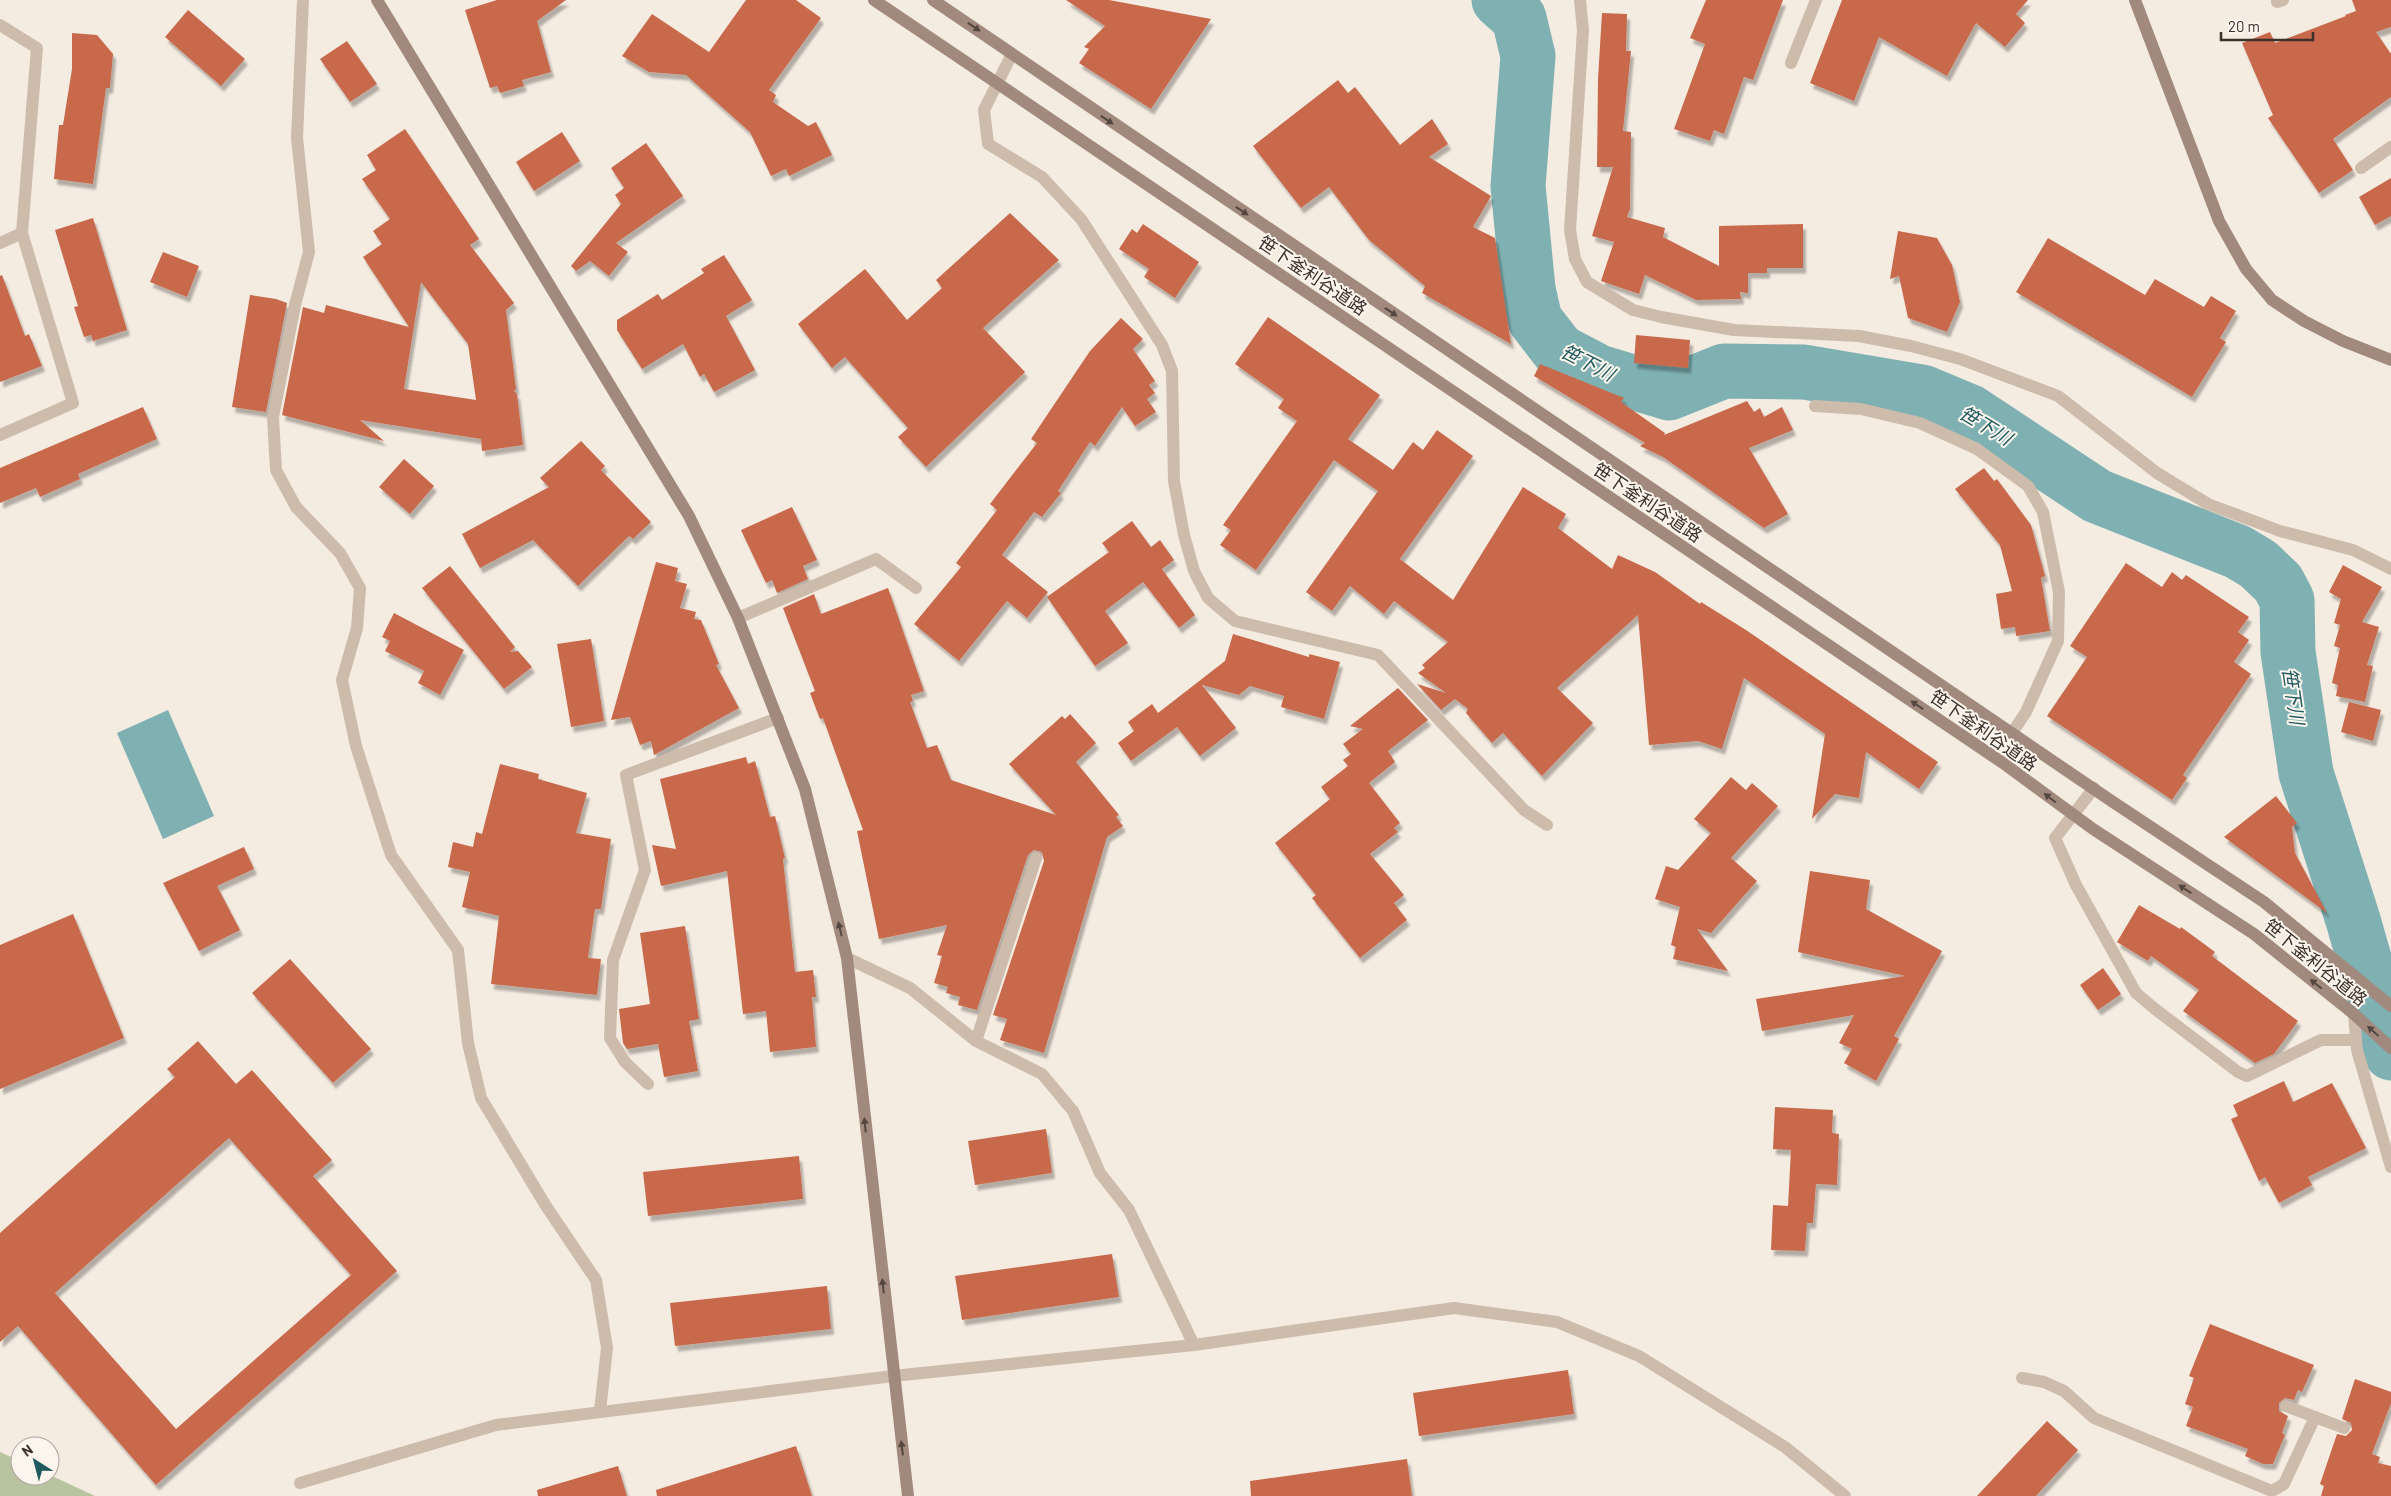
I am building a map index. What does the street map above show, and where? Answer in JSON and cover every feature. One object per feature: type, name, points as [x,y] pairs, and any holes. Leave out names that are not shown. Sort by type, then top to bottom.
[{"type":"street","points":[[303,0],[297,138],[308,252],[295,305],[273,417],[276,470],[296,507],[340,553],[360,588],[357,628],[342,680],[356,746],[391,855],[458,950],[468,1044],[481,1098],[546,1206],[596,1280],[607,1348],[600,1411]]},
{"type":"street","points":[[377,0],[689,516],[738,618],[805,789],[847,958],[908,1496]]},
{"type":"street","name":"笹下釜利谷道路","points":[[874,0],[2003,763],[2073,815],[2254,934],[2354,1014],[2391,1048]]},
{"type":"street","name":"笹下釜利谷道路","points":[[933,0],[2264,902],[2340,962],[2391,1006]]},
{"type":"street","points":[[1580,0],[1583,30],[1570,230],[1575,259],[1587,282],[1633,310],[1661,317],[1734,330],[1858,336],[1911,346],[1960,359],[2058,396],[2157,472],[2208,504],[2280,531],[2353,550],[2391,569]]},
{"type":"street","points":[[1791,63],[1816,0]]},
{"type":"street","points":[[2135,0],[2219,221],[2246,269],[2272,300],[2304,321],[2343,341],[2391,360]]},
{"type":"street","points":[[0,25],[37,48],[22,234],[73,403],[0,435]]},
{"type":"street","points":[[1012,54],[984,110],[988,144],[1042,177],[1081,219],[1162,345],[1172,371],[1174,480],[1182,526],[1194,571],[1208,598],[1235,621],[1378,655],[1524,810],[1547,824]]},
{"type":"street","points":[[2362,168],[2391,147]]},
{"type":"street","points":[[0,243],[22,234]]},
{"type":"street","points":[[1815,406],[1861,409],[1920,423],[1976,449],[2028,486],[2043,512],[2060,592],[2058,641],[2026,712],[2012,733]]},
{"type":"street","points":[[738,618],[876,559],[916,588]]},
{"type":"street","points":[[648,1084],[625,1062],[610,1038],[613,960],[645,870],[626,775],[778,718]]},
{"type":"street","points":[[2094,788],[2055,838],[2076,885],[2136,993],[2238,1072],[2246,1076],[2321,1040],[2356,1040]]},
{"type":"street","points":[[976,1041],[1036,858]]},
{"type":"street","points":[[847,958],[910,988],[976,1041],[1042,1074],[1073,1111],[1100,1173],[1129,1210],[1194,1345]]},
{"type":"street","points":[[2354,1014],[2357,1050],[2391,1167]]},
{"type":"street","points":[[300,1483],[496,1424],[893,1376],[1194,1345],[1454,1308],[1557,1322],[1639,1356],[1785,1447],[1845,1496]]},
{"type":"street","points":[[2022,1378],[2044,1382],[2064,1391],[2094,1418],[2270,1494],[2284,1484],[2315,1417]]},
{"type":"street","points":[[2286,1406],[2344,1428]]},
{"type":"green space","points":[[0,1452],[10,1456],[10,1486],[60,1486],[60,1480],[95,1496],[0,1496]]},
{"type":"water","points":[[168,710],[214,816],[163,839],[117,733]]},
{"type":"building","points":[[497,0],[566,0],[537,21],[551,72],[522,80],[524,86],[500,93],[497,86],[490,88],[465,10]]},
{"type":"building","points":[[746,0],[796,0],[821,18],[769,90],[776,95],[773,102],[808,126],[816,122],[832,155],[789,176],[786,169],[771,176],[750,132],[686,75],[649,72],[622,56],[652,14],[709,52]]},
{"type":"building","points":[[1066,0],[1109,0],[1211,19],[1151,109],[1079,63],[1089,49],[1084,47],[1105,26]]},
{"type":"building","points":[[1706,0],[1783,0],[1753,80],[1744,77],[1724,134],[1714,130],[1710,141],[1674,129],[1705,44],[1690,38]]},
{"type":"building","points":[[1842,0],[2028,0],[2016,14],[2025,23],[2005,47],[1976,23],[1947,76],[1879,37],[1854,101],[1810,83]]},
{"type":"building","points":[[2352,0],[2391,0],[2391,27],[2376,32],[2391,54],[2391,97],[2333,139],[2353,170],[2319,193],[2268,118],[2273,115],[2242,43],[2270,32],[2275,43],[2346,16],[2356,11]]},
{"type":"building","points":[[188,10],[245,59],[221,86],[165,37]]},
{"type":"building","points":[[1602,13],[1627,14],[1626,51],[1631,51],[1623,131],[1631,132],[1630,209],[1627,217],[1665,228],[1663,237],[1719,266],[1719,226],[1803,224],[1803,268],[1767,268],[1767,273],[1748,273],[1748,293],[1740,292],[1741,299],[1696,300],[1645,275],[1639,294],[1601,281],[1614,242],[1592,236],[1613,167],[1597,167],[1598,79]]},
{"type":"building","points":[[72,33],[97,35],[113,54],[110,88],[106,88],[93,184],[54,179],[59,125],[63,125],[72,69]]},
{"type":"building","points":[[347,41],[377,84],[350,102],[320,59]]},
{"type":"building","points":[[1338,80],[1348,93],[1355,87],[1400,145],[1432,119],[1448,144],[1429,157],[1491,196],[1473,227],[1495,238],[1511,344],[1422,293],[1425,286],[1369,240],[1329,187],[1301,208],[1253,146]]},
{"type":"building","points":[[405,129],[479,239],[470,245],[514,303],[506,310],[516,389],[514,391],[517,394],[523,445],[482,451],[481,439],[360,420],[384,441],[282,415],[303,307],[324,313],[326,305],[409,327],[363,257],[382,244],[373,231],[390,219],[362,179],[376,170],[367,155]],"holes":[[[421,282],[468,344],[476,400],[404,389]]]},
{"type":"building","points":[[562,132],[580,161],[534,191],[516,162]]},
{"type":"building","points":[[646,143],[683,196],[616,243],[628,252],[609,276],[590,261],[576,271],[571,266],[621,204],[615,195],[624,188],[611,168]]},
{"type":"building","points":[[2391,178],[2391,216],[2375,225],[2359,197]]},
{"type":"building","points":[[1010,213],[1059,260],[983,328],[1025,372],[926,467],[898,437],[908,428],[845,357],[832,368],[798,324],[865,269],[907,320],[942,288],[936,280]]},
{"type":"building","points":[[93,218],[127,330],[93,341],[91,335],[84,337],[74,307],[78,306],[55,230]]},
{"type":"building","points":[[1143,224],[1199,262],[1175,298],[1144,277],[1149,269],[1119,249],[1132,229],[1137,233]]},
{"type":"building","points":[[1898,231],[1937,238],[1952,265],[1960,302],[1947,332],[1908,318],[1899,276],[1890,279]]},
{"type":"building","points":[[2048,238],[2145,295],[2155,279],[2204,307],[2211,296],[2236,311],[2220,338],[2226,342],[2192,397],[2016,292]]},
{"type":"building","points":[[163,252],[199,266],[187,297],[150,282]]},
{"type":"building","points":[[724,255],[752,300],[726,316],[755,370],[714,392],[704,374],[700,377],[683,344],[642,369],[617,330],[617,320],[658,294],[662,300],[704,273],[701,269]]},
{"type":"building","points":[[2,275],[25,336],[29,334],[42,366],[0,382],[0,276]]},
{"type":"building","points":[[250,295],[276,299],[287,303],[266,412],[232,407]]},
{"type":"building","points":[[1268,317],[1380,395],[1348,439],[1393,470],[1413,442],[1423,450],[1437,430],[1473,456],[1400,559],[1453,600],[1523,487],[1566,514],[1558,528],[1612,569],[1618,555],[1655,572],[1700,604],[1701,602],[1746,630],[1938,762],[1919,789],[1866,752],[1859,798],[1835,794],[1812,819],[1825,734],[1744,678],[1722,749],[1698,741],[1649,745],[1638,615],[1557,688],[1593,723],[1542,776],[1503,733],[1492,743],[1466,713],[1468,709],[1455,699],[1441,710],[1417,684],[1446,693],[1418,673],[1425,668],[1422,665],[1448,642],[1394,601],[1384,614],[1350,586],[1332,611],[1306,592],[1378,491],[1334,460],[1256,570],[1220,545],[1231,530],[1223,525],[1297,421],[1278,408],[1284,399],[1235,364]]},
{"type":"building","points":[[1121,318],[1143,339],[1133,349],[1155,381],[1149,385],[1155,393],[1147,399],[1156,412],[1135,426],[1122,407],[1095,446],[1090,442],[1058,491],[1061,493],[1042,517],[1034,512],[1002,555],[1048,592],[1027,618],[1007,601],[959,661],[914,624],[961,567],[956,563],[997,510],[990,504],[1037,443],[1031,439],[1090,351]]},
{"type":"building","points":[[1636,335],[1690,340],[1688,368],[1634,363]]},
{"type":"building","points":[[1540,364],[1624,398],[1621,402],[1665,433],[1664,435],[1747,401],[1754,412],[1760,408],[1764,417],[1782,407],[1793,430],[1749,448],[1788,514],[1764,528],[1663,457],[1640,446],[1645,443],[1534,376]]},
{"type":"building","points":[[143,407],[157,439],[78,474],[80,479],[40,497],[36,488],[0,503],[0,468]]},
{"type":"building","points":[[581,441],[605,466],[601,470],[651,522],[633,539],[629,536],[578,586],[533,540],[480,568],[462,534],[549,487],[540,478]]},
{"type":"building","points":[[404,459],[434,486],[410,514],[379,487]]},
{"type":"building","points":[[1984,468],[1994,481],[1997,479],[2031,525],[2045,576],[2041,578],[2050,631],[2016,636],[2015,627],[2001,629],[1996,594],[2012,591],[2000,545],[1955,489]]},
{"type":"building","points":[[792,507],[817,560],[803,566],[808,579],[777,593],[772,580],[766,583],[741,530]]},
{"type":"building","points":[[1132,521],[1151,547],[1160,540],[1174,560],[1162,569],[1195,615],[1179,628],[1143,582],[1105,611],[1128,643],[1095,666],[1047,597],[1109,552],[1102,543]]},
{"type":"building","points":[[656,562],[678,568],[675,581],[687,584],[680,608],[696,612],[694,619],[701,620],[719,664],[716,665],[739,708],[654,755],[651,741],[640,745],[630,717],[611,720]]},
{"type":"building","points":[[2126,563],[2162,587],[2172,572],[2182,580],[2186,575],[2249,617],[2238,632],[2249,640],[2234,662],[2251,674],[2183,775],[2187,778],[2172,800],[2047,716],[2087,657],[2070,646]]},
{"type":"building","points":[[2343,565],[2382,587],[2362,622],[2379,627],[2367,665],[2373,666],[2365,702],[2336,696],[2338,685],[2332,683],[2340,648],[2334,646],[2340,625],[2334,623],[2341,599],[2329,592]]},
{"type":"building","points":[[450,566],[515,647],[510,652],[518,651],[532,667],[504,689],[422,588]]},
{"type":"building","points":[[888,588],[924,691],[911,695],[913,701],[910,702],[927,748],[937,745],[951,780],[1056,815],[1009,764],[1062,716],[1065,719],[1070,714],[1096,743],[1076,762],[1119,815],[1116,817],[1123,826],[1107,837],[1044,1053],[1000,1040],[1007,1019],[993,1015],[1044,861],[1042,852],[1034,850],[1028,855],[977,1010],[958,1005],[960,997],[946,993],[948,987],[934,983],[942,956],[937,955],[947,925],[879,939],[857,831],[863,830],[823,718],[820,719],[810,693],[815,691],[783,608],[814,594],[821,614]]},
{"type":"building","points":[[394,613],[464,650],[440,695],[418,683],[424,671],[385,651],[390,641],[382,637]]},
{"type":"building","points":[[1233,634],[1309,657],[1309,654],[1340,662],[1324,719],[1281,707],[1284,696],[1250,686],[1239,695],[1202,685],[1236,728],[1200,756],[1177,727],[1131,761],[1118,743],[1134,731],[1128,722],[1152,704],[1158,713],[1225,661]]},
{"type":"building","points":[[591,639],[604,721],[571,727],[557,644]]},
{"type":"building","points":[[1398,688],[1428,720],[1388,751],[1395,762],[1369,783],[1400,823],[1394,828],[1398,832],[1370,854],[1404,895],[1394,903],[1407,920],[1360,958],[1312,898],[1316,895],[1275,843],[1330,799],[1321,787],[1348,766],[1343,760],[1351,754],[1343,744],[1363,729],[1350,726]]},
{"type":"building","points":[[2349,702],[2381,710],[2373,741],[2341,732]]},
{"type":"building","points":[[746,757],[748,764],[755,761],[770,817],[775,816],[785,858],[783,859],[795,972],[813,970],[816,997],[812,997],[816,1047],[770,1052],[766,1011],[743,1014],[727,871],[661,886],[652,845],[676,849],[660,779]]},
{"type":"building","points":[[500,764],[539,774],[538,779],[587,793],[576,833],[611,839],[601,909],[595,909],[588,958],[601,959],[597,995],[491,984],[499,916],[462,907],[470,872],[448,867],[453,842],[473,847],[476,832],[482,834]]},
{"type":"building","points":[[1731,777],[1746,790],[1752,783],[1778,806],[1731,858],[1757,881],[1711,933],[1697,929],[1728,971],[1673,959],[1676,947],[1671,945],[1680,907],[1655,899],[1666,866],[1678,870],[1711,833],[1694,819]]},
{"type":"building","points":[[2276,796],[2297,823],[2292,827],[2295,853],[2327,913],[2224,837]]},
{"type":"building","points":[[244,847],[254,869],[217,886],[240,930],[199,951],[163,883]]},
{"type":"building","points":[[1810,871],[1870,880],[1866,909],[1942,951],[1894,1036],[1899,1039],[1876,1081],[1844,1063],[1852,1049],[1839,1043],[1854,1015],[1762,1031],[1756,999],[1905,976],[1798,952]]},
{"type":"building","points":[[2139,905],[2180,929],[2181,927],[2215,952],[2212,956],[2298,1021],[2274,1054],[2255,1063],[2183,1011],[2199,990],[2151,956],[2148,961],[2117,942]]},
{"type":"building","points":[[73,914],[124,1038],[0,1089],[0,945]]},
{"type":"building","points":[[685,926],[699,1019],[689,1021],[698,1071],[664,1077],[658,1044],[627,1049],[623,1043],[619,1009],[650,1004],[640,933]]},
{"type":"building","points":[[290,959],[371,1049],[333,1083],[252,993]]},
{"type":"building","points":[[2103,968],[2121,994],[2098,1010],[2080,985]]},
{"type":"building","points":[[198,1041],[236,1084],[252,1070],[332,1160],[313,1176],[397,1271],[156,1485],[18,1326],[0,1342],[0,1233],[175,1077],[167,1069]],"holes":[[[229,1138],[351,1275],[176,1429],[55,1293]]]},
{"type":"building","points":[[2284,1081],[2293,1102],[2332,1083],[2366,1148],[2308,1177],[2312,1185],[2279,1203],[2265,1177],[2259,1181],[2231,1119],[2238,1116],[2233,1105]]},
{"type":"building","points":[[1775,1107],[1833,1110],[1832,1133],[1839,1134],[1837,1185],[1816,1184],[1813,1223],[1807,1223],[1805,1251],[1771,1250],[1773,1205],[1788,1206],[1791,1150],[1773,1149]]},
{"type":"building","points":[[1046,1129],[1052,1173],[975,1185],[968,1141]]},
{"type":"building","points":[[799,1156],[803,1199],[648,1216],[643,1172]]},
{"type":"building","points":[[1112,1254],[1119,1297],[962,1320],[955,1276]]},
{"type":"building","points":[[827,1286],[831,1329],[675,1346],[670,1303]]},
{"type":"building","points":[[2210,1324],[2314,1365],[2302,1392],[2298,1390],[2294,1400],[2285,1398],[2279,1403],[2279,1411],[2288,1416],[2282,1433],[2285,1435],[2273,1464],[2263,1464],[2245,1456],[2248,1449],[2186,1426],[2193,1407],[2185,1404],[2194,1378],[2189,1376]]},
{"type":"building","points":[[1568,1370],[1574,1414],[1419,1436],[1413,1393]]},
{"type":"building","points":[[2355,1379],[2391,1392],[2391,1403],[2372,1454],[2380,1457],[2378,1463],[2391,1466],[2391,1496],[2321,1496],[2324,1486],[2320,1484],[2337,1434],[2346,1436],[2352,1430],[2351,1423],[2342,1419]]},
{"type":"building","points":[[2047,1421],[2078,1450],[2036,1496],[1977,1496]]},
{"type":"building","points":[[796,1446],[812,1496],[657,1496],[656,1490]]},
{"type":"building","points":[[1407,1459],[1412,1496],[1251,1496],[1250,1481]]},
{"type":"building","points":[[618,1466],[627,1496],[538,1496],[537,1490]]},
{"type":"waterway","name":"笹下川","points":[[1499,0],[1519,18],[1528,56],[1518,186],[1528,289],[1535,320],[1559,351],[1599,372],[1669,393],[1724,371],[1804,372],[1922,392],[1970,412],[2097,496],[2238,552],[2258,564],[2278,583],[2287,600],[2288,652],[2306,773],[2353,920],[2391,1053]]}]
